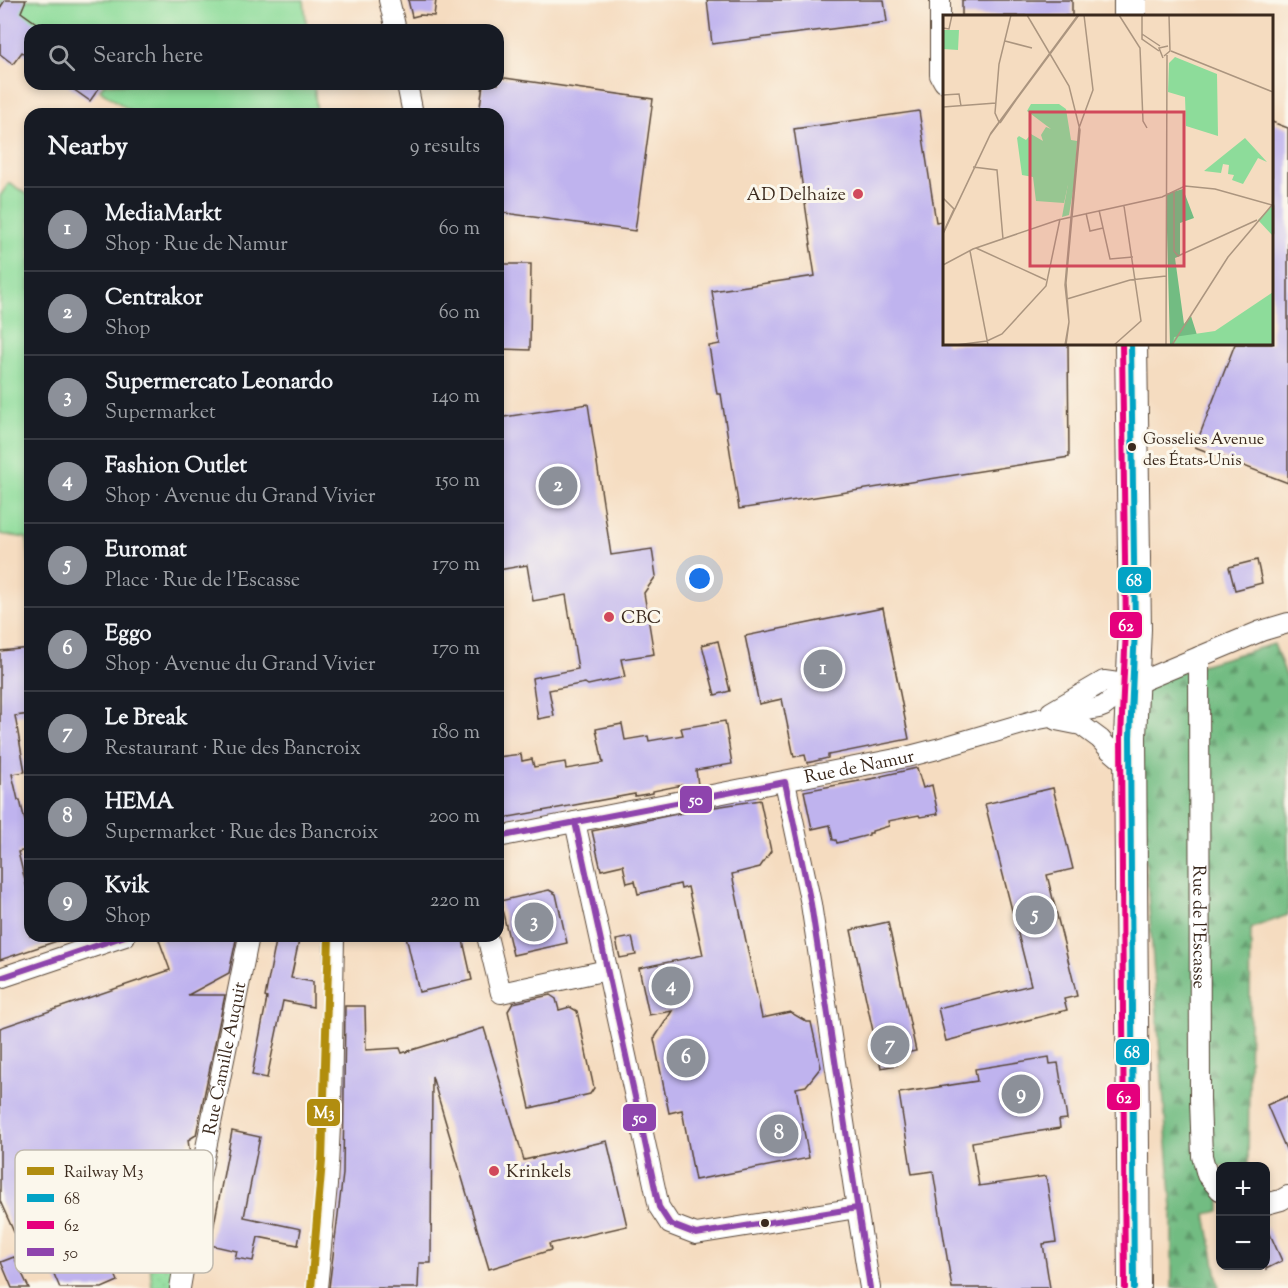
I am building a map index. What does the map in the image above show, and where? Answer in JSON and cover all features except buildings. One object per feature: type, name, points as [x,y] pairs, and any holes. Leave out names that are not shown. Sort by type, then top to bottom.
[{"type":"main road","points":[[1131,345],[1135,629],[1130,737],[1134,1288]]},
{"type":"street","points":[[389,0],[395,24]]},
{"type":"street","points":[[940,0],[940,75],[943,79]]},
{"type":"street","points":[[408,90],[412,108]]},
{"type":"street","points":[[1039,719],[1104,681],[1132,685],[1288,622]]},
{"type":"street","name":"Rue de l'Escasse","points":[[1198,657],[1200,1100],[1202,1156],[1207,1175],[1216,1185]]},
{"type":"street","name":"Rue de Namur","points":[[504,836],[786,782],[937,749],[1039,719],[1059,720],[1081,725],[1131,768]]},
{"type":"street","points":[[786,782],[811,904],[870,1288]]},
{"type":"street","points":[[575,822],[659,1207],[670,1224],[696,1234],[857,1208]]},
{"type":"street","points":[[0,978],[107,942]]},
{"type":"street","name":"Rue Camille Auquit","points":[[206,1150],[248,942]]},
{"type":"street","points":[[317,1288],[330,1129],[334,942]]},
{"type":"street","points":[[489,942],[501,993],[607,970]]},
{"type":"street","points":[[1270,1203],[1288,1196]]},
{"type":"street","name":"Rue Camille Auquit","points":[[180,1288],[183,1273]]},
{"type":"green space","points":[[0,0],[304,0],[306,24],[24,24],[24,26],[0,14]]},
{"type":"green space","points":[[100,90],[315,90],[316,108],[126,108]]},
{"type":"green space","points":[[9,183],[24,192],[24,538],[0,534],[0,196]]},
{"type":"green space","points":[[1274,644],[1288,680],[1288,915],[1251,928],[1248,1162],[1216,1162],[1216,1212],[1206,1214],[1219,1288],[1172,1288],[1172,1209],[1132,685]]},
{"type":"green space","points":[[151,1273],[181,1273],[179,1288],[152,1288]]},
{"type":"rail line","name":"M3","points":[[311,1288],[322,1161],[329,942]]},
{"type":"transit line","name":"62","points":[[1122,345],[1126,629],[1121,737],[1125,1288]]},
{"type":"transit line","name":"68","points":[[1131,345],[1135,629],[1130,737],[1134,1288]]},
{"type":"transit line","name":"50","points":[[504,836],[785,782],[811,904],[870,1288]]},
{"type":"transit line","name":"50","points":[[575,822],[659,1207],[670,1224],[696,1234],[857,1208]]},
{"type":"transit line","name":"50","points":[[0,978],[107,942]]},
{"type":"place","name":"AD Delhaize","points":[[858,194]]},
{"type":"place","name":"Gosselies Avenue des États-Unis","points":[[1132,447]]},
{"type":"place","name":"Centrakor","points":[[558,486]]},
{"type":"place","name":"CBC","points":[[609,617]]},
{"type":"place","name":"MediaMarkt","points":[[823,669]]},
{"type":"place","name":"Euromat","points":[[1035,915]]},
{"type":"place","name":"Supermercato Leonardo","points":[[534,922]]},
{"type":"place","name":"Fashion Outlet","points":[[671,986]]},
{"type":"place","name":"Le Break","points":[[890,1045]]},
{"type":"place","name":"Eggo","points":[[686,1058]]},
{"type":"place","name":"Kvik","points":[[1021,1094]]},
{"type":"place","name":"HEMA","points":[[779,1134]]},
{"type":"place","name":"Krinkels","points":[[494,1171]]}]
